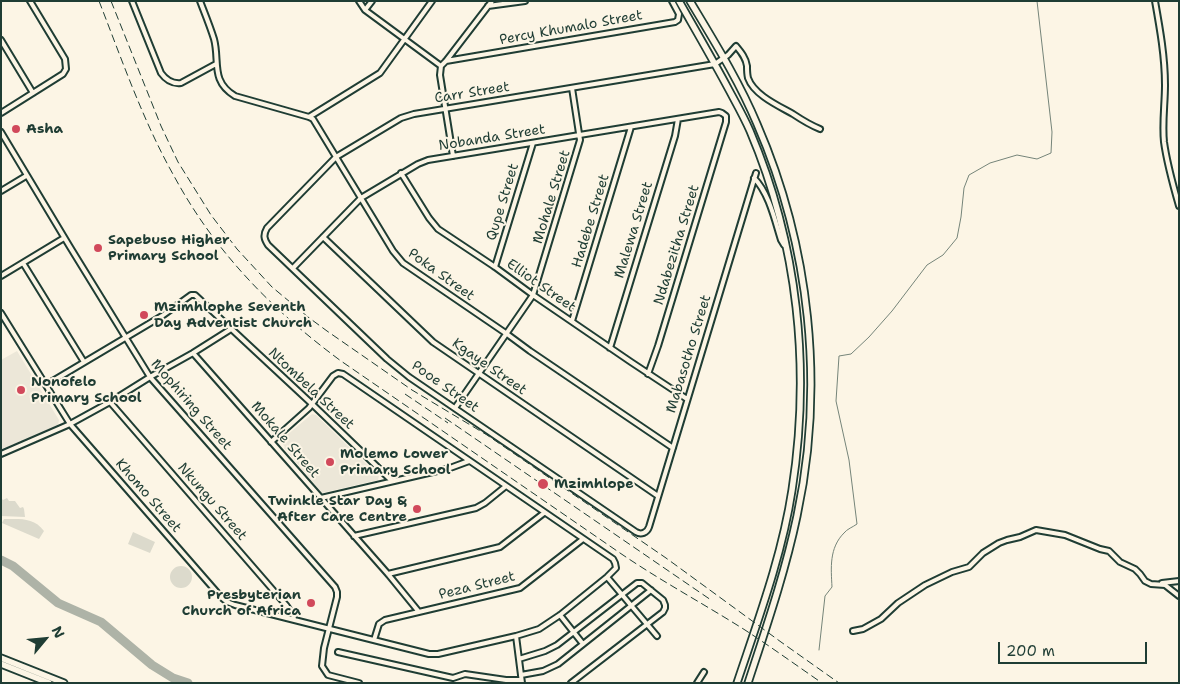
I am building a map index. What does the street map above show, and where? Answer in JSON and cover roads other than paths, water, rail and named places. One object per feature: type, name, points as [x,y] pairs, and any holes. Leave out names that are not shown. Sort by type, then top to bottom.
[{"type":"main road","points":[[679,1],[715,64],[755,143],[776,204],[787,251],[794,288],[800,350],[801,396],[792,491],[782,539],[737,683]]},
{"type":"main road","points":[[690,1],[724,58],[757,123],[780,185],[799,259],[806,302],[811,395],[809,440],[800,502],[781,580],[748,683]]},
{"type":"main road","points":[[1,658],[64,683]]},
{"type":"main road","points":[[1,664],[49,683]]},
{"type":"street","points":[[1,113],[63,74],[66,69],[65,59],[30,1]]},
{"type":"street","points":[[132,1],[161,73],[167,80],[175,84],[181,83],[216,64]]},
{"type":"street","points":[[200,1],[215,41],[218,75],[228,91],[235,96],[309,117],[376,76],[384,68],[432,1]]},
{"type":"street","points":[[359,1],[366,10],[441,66]]},
{"type":"street","points":[[366,10],[372,1]]},
{"type":"street","points":[[452,156],[440,75],[441,66],[492,1]]},
{"type":"street","points":[[488,6],[525,1]]},
{"type":"street","name":"Percy Khumalo Street","points":[[446,61],[675,22],[678,20],[679,14],[672,1]]},
{"type":"street","points":[[1155,1],[1165,83],[1164,143],[1179,206]]},
{"type":"street","points":[[1,40],[33,93]]},
{"type":"street","name":"Carr Street","points":[[265,234],[267,228],[336,157],[410,114],[715,64],[736,46],[745,58],[749,79],[757,90],[769,101],[807,124],[820,129]]},
{"type":"street","name":"Mohale Street","points":[[455,408],[533,295],[579,146],[580,135],[572,88]]},
{"type":"street","name":"Nobanda Street","points":[[293,268],[360,198],[401,173],[428,160],[721,112],[725,115],[726,122]]},
{"type":"street","name":"Poka Street","points":[[309,117],[315,122],[360,198],[400,260],[416,273],[673,448]]},
{"type":"street","name":"Malewa Street","points":[[610,348],[675,136],[678,119]]},
{"type":"street","name":"Ndabezitha Street","points":[[648,374],[726,122]]},
{"type":"street","name":"Hadebe Street","points":[[572,321],[631,127]]},
{"type":"street","name":"Mophiring Street","points":[[1,132],[26,176],[150,377],[335,587],[337,597],[322,661],[323,669],[328,675],[359,683]]},
{"type":"street","name":"Qupe Street","points":[[495,267],[533,143]]},
{"type":"street","name":"Elliot Street","points":[[401,173],[438,229],[687,399]]},
{"type":"street","points":[[1,192],[26,176]]},
{"type":"street","name":"Mabasotho Street","points":[[637,533],[643,533],[648,530],[755,176],[771,209],[781,240],[787,251]]},
{"type":"street","name":"Pooe Street","points":[[265,234],[268,245],[400,370],[637,533]]},
{"type":"street","name":"Kgaye Street","points":[[323,237],[430,340],[658,496]]},
{"type":"street","points":[[1,276],[64,238]]},
{"type":"street","points":[[23,263],[84,362]]},
{"type":"street","name":"Ntombela Street","points":[[125,338],[162,316],[191,295],[196,296],[392,481]]},
{"type":"street","name":"Khomo Street","points":[[1,313],[70,424],[227,602],[433,654],[516,636],[539,629],[560,614],[616,568],[613,560],[583,539]]},
{"type":"street","points":[[1,454],[70,424],[231,329]]},
{"type":"street","points":[[46,385],[125,338]]},
{"type":"street","name":"Mokale Street","points":[[193,353],[388,574],[419,612]]},
{"type":"street","points":[[271,442],[309,408],[333,376],[338,373],[343,374],[583,539]]},
{"type":"street","name":"Nkungu Street","points":[[110,402],[280,598],[290,610],[294,620]]},
{"type":"street","points":[[321,498],[450,468],[469,461]]},
{"type":"street","points":[[354,536],[476,508],[506,486]]},
{"type":"street","points":[[388,574],[500,547],[544,513]]},
{"type":"street","points":[[853,632],[881,619],[898,603],[925,585],[952,572],[968,567],[983,553],[1007,540],[1036,530],[1064,535],[1109,551],[1120,562],[1135,569],[1151,584],[1165,585],[1179,596]]},
{"type":"street","name":"Peza Street","points":[[374,640],[380,624],[387,619],[520,588],[583,539]]},
{"type":"street","points":[[607,577],[657,636]]},
{"type":"street","points":[[1158,584],[1179,581]]},
{"type":"street","points":[[520,659],[557,645],[637,583],[642,583],[663,600],[665,608],[663,612],[571,683]]},
{"type":"street","points":[[521,674],[549,669],[558,664],[651,590]]},
{"type":"street","points":[[560,614],[583,644]]},
{"type":"street","points":[[338,652],[453,678],[465,674],[522,681],[516,636]]},
{"type":"street","points":[[697,683],[704,672]]},
{"type":"waterway","points":[[819,650],[825,596],[832,587],[831,566],[833,552],[844,533],[857,524],[849,460],[836,401],[839,356],[851,354],[869,337],[892,311],[927,265],[943,255],[957,238],[964,188],[969,175],[990,163],[1017,155],[1037,159],[1051,153],[1052,132],[1037,1]]},
{"type":"waterway","points":[[1,560],[13,566],[58,603],[101,622],[152,665],[173,678],[188,683]]},
{"type":"railway","points":[[99,1],[152,134],[174,176],[208,230],[247,278],[269,300],[316,342],[341,361],[620,553],[745,630],[822,683]]},
{"type":"railway","points":[[111,1],[161,126],[178,162],[211,215],[237,249],[272,287],[327,331],[412,390],[487,435],[666,558],[839,683]]},
{"type":"railway","points":[[405,394],[448,423]]},
{"type":"railway","points":[[445,418],[711,600]]},
{"type":"place","name":"Asha","points":[[16,129]]},
{"type":"place","name":"Sapebuso Higher Primary School","points":[[98,248]]},
{"type":"place","name":"Mzimhlophe Seventh Day Adventist Church","points":[[144,315]]},
{"type":"place","name":"Nonofelo Primary School","points":[[21,390]]},
{"type":"place","name":"Molemo Lower Primary School","points":[[330,462]]},
{"type":"place","name":"Mzimhlope","points":[[543,484]]},
{"type":"place","name":"Twinkle Star Day & After Care Centre","points":[[417,509]]},
{"type":"place","name":"Presbyterian Church of Africa","points":[[311,603]]}]
